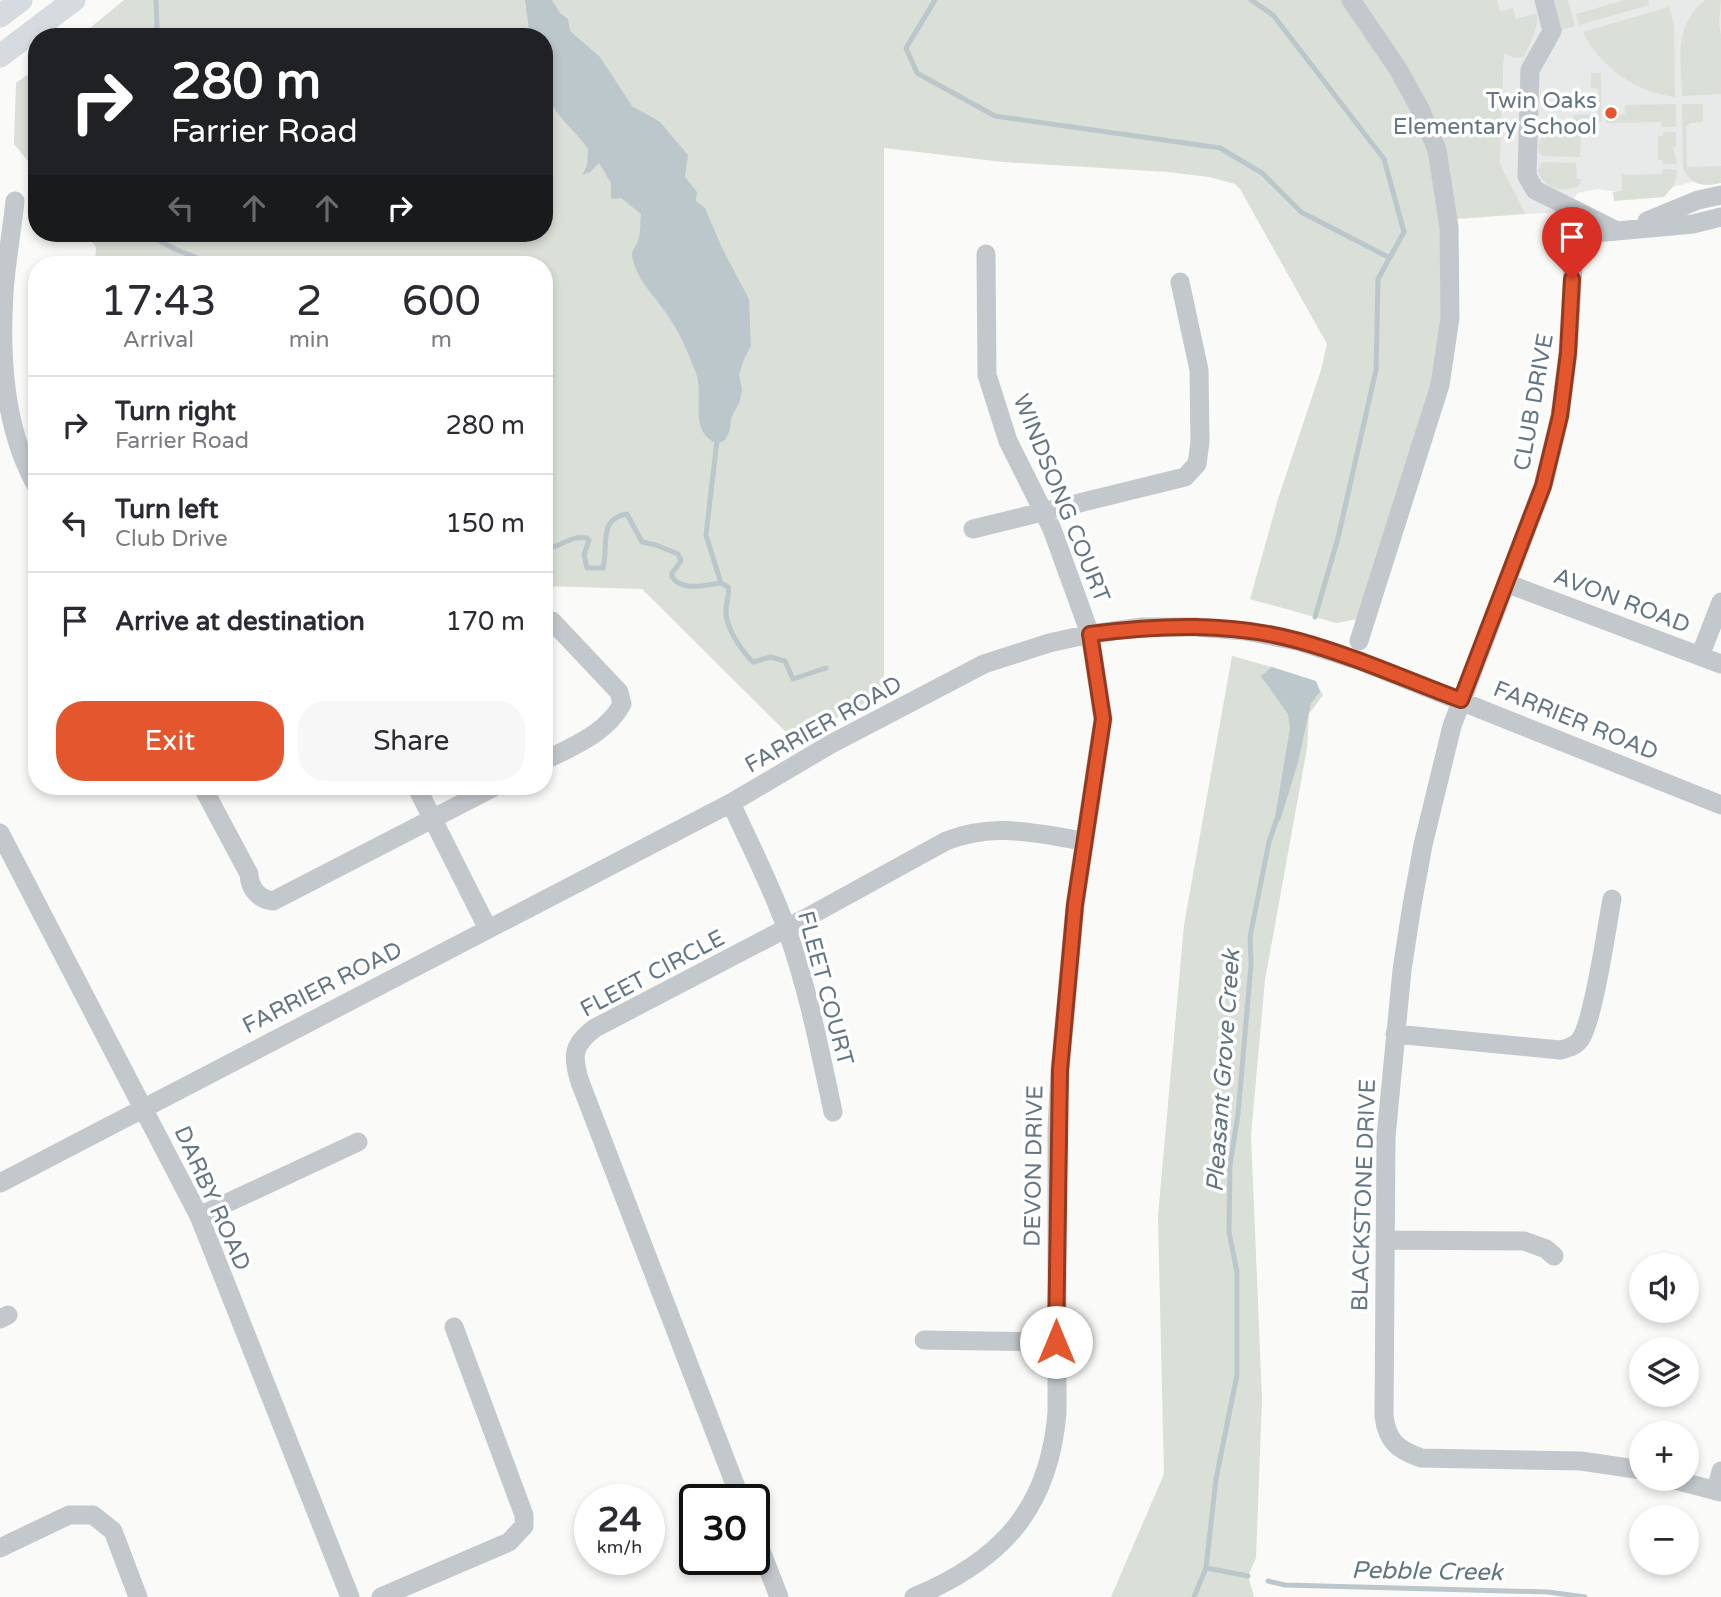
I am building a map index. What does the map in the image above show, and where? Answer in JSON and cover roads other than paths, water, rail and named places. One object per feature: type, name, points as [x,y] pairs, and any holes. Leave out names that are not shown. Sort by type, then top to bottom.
[{"type":"main road","points":[[0,16],[21,0]]},
{"type":"main road","points":[[38,28],[74,0]]},
{"type":"main road","points":[[0,57],[28,35]]},
{"type":"street","points":[[1351,0],[1398,69],[1420,109],[1437,150],[1450,227],[1450,318],[1440,385],[1424,443],[1359,641]]},
{"type":"street","points":[[1544,0],[1552,31],[1530,70],[1527,176],[1535,190],[1621,230],[1698,200],[1721,195]]},
{"type":"street","points":[[15,201],[2,292],[3,373],[12,423],[28,465]]},
{"type":"street","name":"CLUB DRIVE","points":[[1461,700],[1543,486],[1560,416],[1568,353],[1574,252],[1583,240],[1595,233],[1693,224],[1721,217]]},
{"type":"street","name":"WINDSONG COURT","points":[[986,254],[987,376],[1008,441],[1044,511],[1090,634]]},
{"type":"street","points":[[973,529],[1185,477],[1197,464],[1200,442],[1199,370],[1180,282]]},
{"type":"street","name":"AVON ROAD","points":[[1506,583],[1721,664]]},
{"type":"street","points":[[1700,656],[1721,602]]},
{"type":"street","points":[[553,622],[619,692],[622,704],[605,727],[553,756]]},
{"type":"street","name":"FARRIER ROAD","points":[[0,1183],[731,803],[831,744],[984,664],[1049,643],[1143,627],[1196,627],[1297,640],[1461,700],[1721,805]]},
{"type":"street","name":"DEVON DRIVE","points":[[914,1597],[943,1584],[985,1558],[1020,1522],[1032,1503],[1049,1464],[1054,1444],[1057,1413],[1060,1070],[1075,905],[1103,719],[1090,634]]},
{"type":"street","name":"BLACKSTONE DRIVE","points":[[1461,700],[1423,845],[1402,970],[1395,1034],[1386,1137],[1386,1430],[1392,1443],[1406,1453],[1421,1458],[1581,1461],[1629,1468]]},
{"type":"street","points":[[207,795],[249,874],[252,889],[266,900],[274,901],[478,795]]},
{"type":"street","points":[[421,795],[488,929]]},
{"type":"street","name":"FLEET COURT","points":[[731,803],[787,928],[811,1007],[833,1112]]},
{"type":"street","name":"FLEET CIRCLE","points":[[735,1484],[580,1082],[575,1068],[575,1049],[595,1028],[946,841],[989,829],[1083,841]]},
{"type":"street","name":"DARBY ROAD","points":[[0,834],[199,1216],[350,1597]]},
{"type":"street","points":[[1395,1034],[1560,1050],[1572,1048],[1581,1040],[1590,1018],[1612,899]]},
{"type":"street","points":[[199,1216],[358,1142]]},
{"type":"street","points":[[1385,1240],[1524,1241],[1546,1249],[1554,1256]]},
{"type":"street","points":[[381,1597],[509,1542],[524,1526],[524,1515],[454,1327]]},
{"type":"street","points":[[924,1340],[1056,1342]]},
{"type":"street","points":[[1699,1487],[1719,1492],[1721,1471]]},
{"type":"street","points":[[0,1548],[69,1515],[93,1515],[113,1531],[138,1597]]},
{"type":"street","points":[[770,1574],[779,1597]]},
{"type":"waterway","points":[[156,0],[156,28]]},
{"type":"waterway","points":[[935,0],[906,48],[917,73],[995,116],[1220,148],[1262,173],[1301,212],[1390,258]]},
{"type":"waterway","name":"Pleasant Grove Creek","points":[[1251,0],[1273,15],[1384,159],[1404,232],[1378,279],[1376,370],[1338,538],[1315,617]]},
{"type":"waterway","points":[[162,242],[192,256]]},
{"type":"waterway","points":[[717,440],[706,535],[721,583],[728,587],[726,617],[731,631],[753,662],[771,657],[785,661],[793,679],[826,668]]},
{"type":"waterway","points":[[553,547],[574,538],[587,538],[589,540],[584,555],[587,568],[603,568],[608,527],[611,521],[627,514],[642,542],[678,554],[681,561],[672,573],[677,582],[688,586],[721,583]]},
{"type":"waterway","name":"Pleasant Grove Creek","points":[[1194,1597],[1206,1568],[1216,1479],[1237,1375],[1237,1272],[1229,1232],[1230,1165],[1238,1114],[1251,965],[1250,937],[1269,842],[1278,815]]},
{"type":"waterway","name":"Pebble Creek","points":[[1206,1568],[1248,1576]]},
{"type":"waterway","name":"Pebble Creek","points":[[1268,1581],[1285,1585],[1548,1592],[1585,1597]]},
{"type":"place","name":"Twin Oaks Elementary School","points":[[1611,113]]}]
